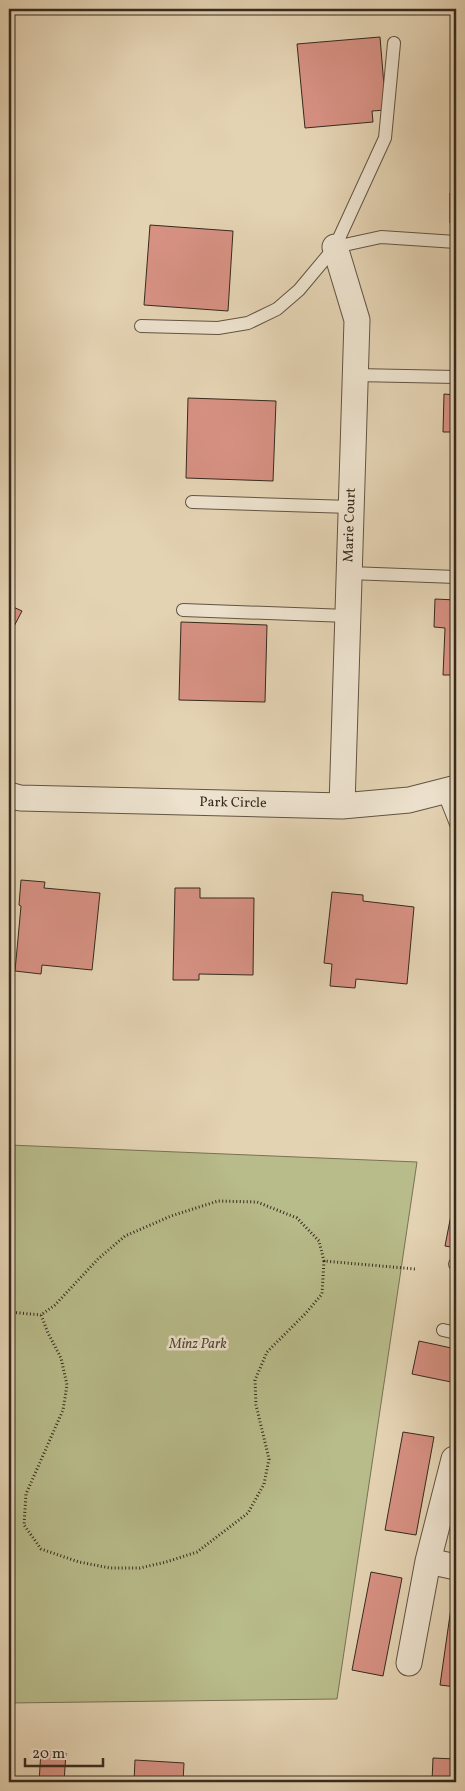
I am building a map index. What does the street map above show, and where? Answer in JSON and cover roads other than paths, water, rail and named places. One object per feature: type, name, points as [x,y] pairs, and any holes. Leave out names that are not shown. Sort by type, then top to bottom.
[{"type":"street","name":"Marie Court","points":[[335,247],[357,320],[342,806]]},
{"type":"street","name":"Park Circle","points":[[9,795],[20,798],[342,806],[409,800],[450,789]]},
{"type":"street","points":[[409,1663],[428,1561],[454,1459]]},
{"type":"street","points":[[428,1561],[456,1567]]},
{"type":"lane","points":[[141,326],[218,328],[248,323],[277,309],[299,290],[335,247],[385,138],[394,43]]},
{"type":"lane","points":[[335,247],[381,237],[456,242]]},
{"type":"lane","points":[[355,374],[456,377]]},
{"type":"lane","points":[[192,502],[351,507]]},
{"type":"lane","points":[[349,573],[456,577]]},
{"type":"lane","points":[[183,610],[348,616]]},
{"type":"lane","points":[[450,789],[456,824]]},
{"type":"lane","points":[[443,1330],[456,1334]]},
{"type":"park label","name":"Minz Park","points":[[198,1344]]}]
